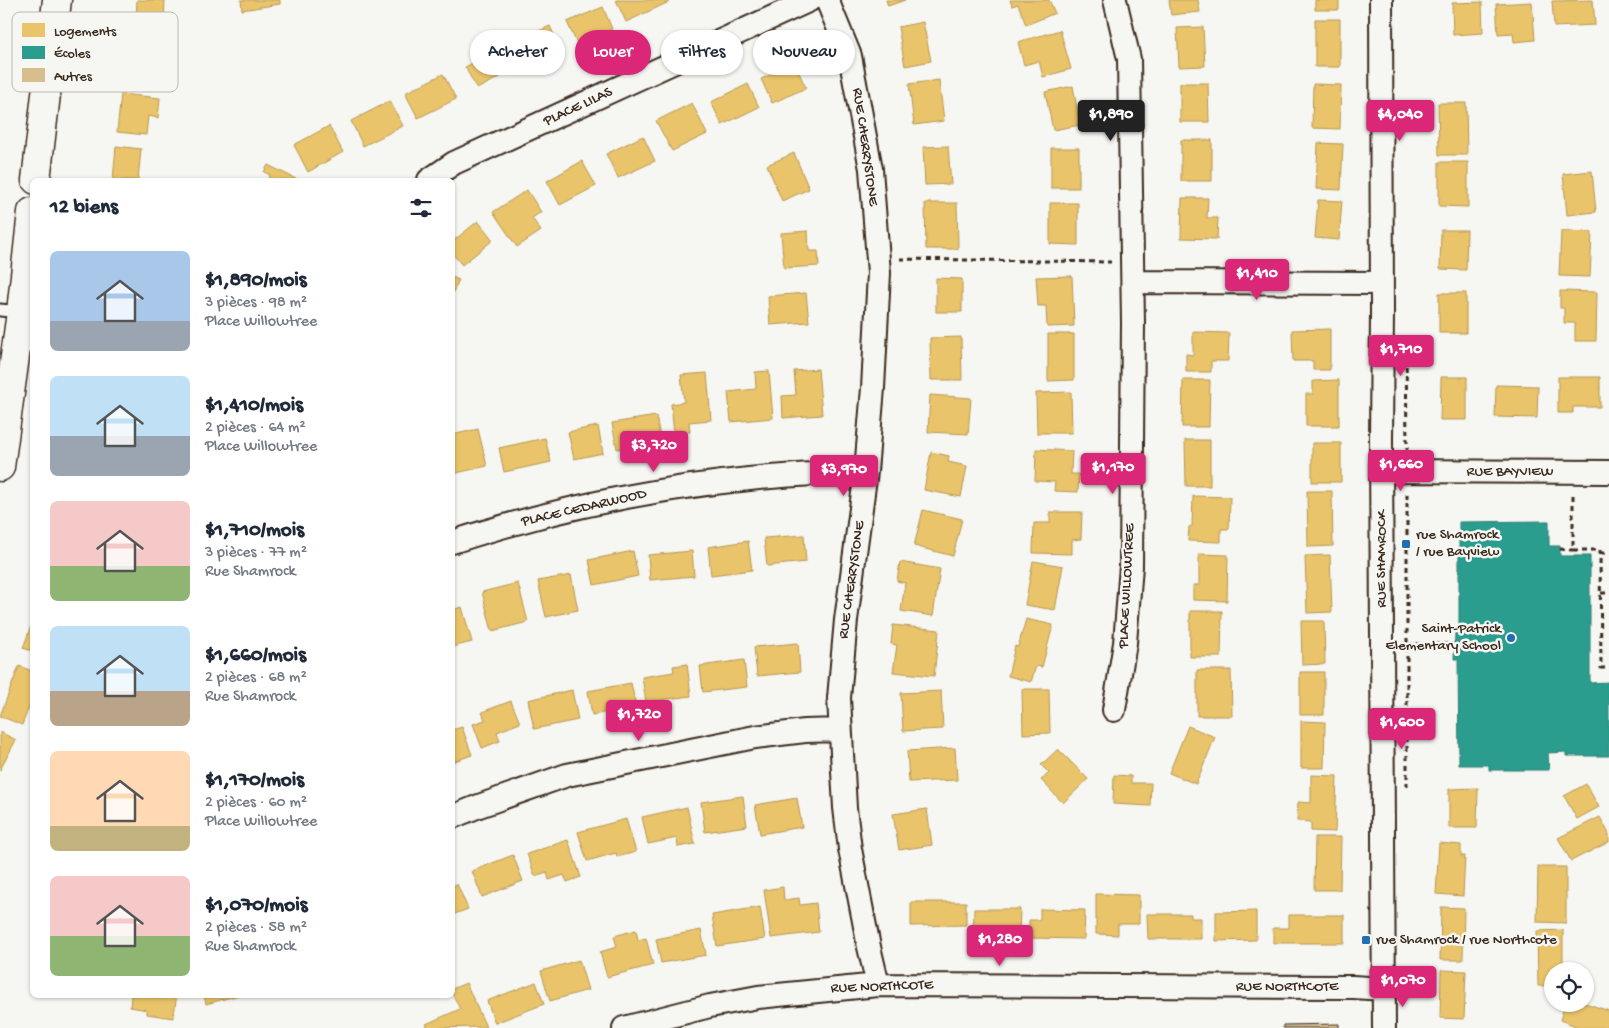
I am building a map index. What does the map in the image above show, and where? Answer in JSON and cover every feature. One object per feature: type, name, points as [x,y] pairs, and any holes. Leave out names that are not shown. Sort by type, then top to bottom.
[{"type":"street","name":"PLACE LILAS","points":[[432,178],[454,163],[810,0]]},
{"type":"street","name":"RUE CHERRYSTONE","points":[[827,0],[850,56],[872,179],[879,273],[873,388],[866,471],[843,646],[839,698],[845,808],[850,849],[878,985]]},
{"type":"street","name":"PLACE WILLOWTREE","points":[[1114,710],[1125,643],[1131,566],[1133,282],[1129,58],[1115,0]]},
{"type":"street","name":"RUE SHAMROCK","points":[[1381,0],[1384,1028]]},
{"type":"street","points":[[36,178],[46,92]]},
{"type":"street","points":[[0,467],[10,311],[30,221]]},
{"type":"street","points":[[1133,282],[1382,283]]},
{"type":"street","name":"PLACE CEDARWOOD","points":[[455,541],[573,509],[630,496],[750,478],[866,471]]},
{"type":"street","name":"RUE BAYVIEW","points":[[1382,471],[1609,472]]},
{"type":"street","points":[[455,817],[479,806],[567,775],[755,737],[805,731],[840,730]]},
{"type":"street","name":"RUE NORTHCOTE","points":[[624,1028],[710,1006],[739,1001],[878,985],[1353,987],[1384,989]]},
{"type":"path","points":[[900,259],[1114,262]]},
{"type":"path","points":[[1573,489],[1573,550]]},
{"type":"path","name":"RUE SHAMROCK","points":[[1407,490],[1407,792]]},
{"type":"path","points":[[1560,549],[1600,550],[1602,668],[1609,668]]},
{"type":"path","points":[[1600,553],[1609,553]]},
{"type":"path","points":[[1601,593],[1609,593]]},
{"type":"path","points":[[1407,644],[1455,644]]},
{"type":"building: Logements","points":[[137,0],[165,0],[164,12],[136,12]]},
{"type":"building: Logements","points":[[241,0],[280,0],[280,4],[242,10]]},
{"type":"building: Logements","points":[[616,0],[669,0],[669,2],[626,22]]},
{"type":"building: Logements","points":[[886,0],[905,0],[888,6]]},
{"type":"building: Logements","points":[[1010,0],[1049,0],[1055,13],[1026,25],[1018,4],[1012,6]]},
{"type":"building: Logements","points":[[1169,0],[1198,0],[1200,12],[1171,15]]},
{"type":"building: Logements","points":[[1315,0],[1339,0],[1339,10],[1315,10]]},
{"type":"building: Logements","points":[[1593,0],[1595,25],[1554,27],[1552,1]]},
{"type":"building: Logements","points":[[1482,2],[1483,33],[1453,35],[1452,3]]},
{"type":"building: Logements","points":[[1532,2],[1535,40],[1514,42],[1513,33],[1498,34],[1496,4]]},
{"type":"building: Logements","points":[[603,7],[612,29],[575,30],[575,40],[567,22]]},
{"type":"building: Logements","points":[[1315,19],[1340,19],[1340,67],[1315,67]]},
{"type":"building: Logements","points":[[923,22],[931,61],[905,66],[898,27]]},
{"type":"building: Logements","points":[[550,26],[552,30],[541,30]]},
{"type":"building: Logements","points":[[1203,27],[1205,66],[1179,67],[1177,28]]},
{"type":"building: Logements","points":[[1060,30],[1071,69],[1043,77],[1039,61],[1024,65],[1018,42]]},
{"type":"building: Logements","points":[[470,64],[470,75],[499,75],[500,77],[477,89],[465,67]]},
{"type":"building: Logements","points":[[443,74],[456,99],[418,118],[405,93]]},
{"type":"building: Logements","points":[[770,75],[800,75],[806,88],[772,103],[761,79]]},
{"type":"building: Logements","points":[[939,80],[944,121],[914,125],[909,84]]},
{"type":"building: Logements","points":[[1180,83],[1208,83],[1209,122],[1180,122]]},
{"type":"building: Logements","points":[[748,84],[759,107],[722,125],[711,102]]},
{"type":"building: Logements","points":[[1313,84],[1341,85],[1340,129],[1312,128]]},
{"type":"building: Logements","points":[[1073,86],[1080,125],[1053,130],[1045,92]]},
{"type":"building: Logements","points":[[121,94],[160,98],[158,118],[148,116],[146,135],[117,132]]},
{"type":"building: Logements","points":[[390,101],[403,126],[363,146],[351,121]]},
{"type":"building: Logements","points":[[692,103],[707,134],[672,151],[656,121]]},
{"type":"building: Logements","points":[[1438,103],[1466,103],[1467,155],[1439,155]]},
{"type":"building: Logements","points":[[329,126],[343,152],[308,172],[294,145]]},
{"type":"building: Logements","points":[[643,136],[655,161],[618,178],[606,154]]},
{"type":"building: Logements","points":[[1181,140],[1212,140],[1212,181],[1181,181]]},
{"type":"building: Logements","points":[[1318,143],[1343,144],[1341,190],[1316,189]]},
{"type":"building: Logements","points":[[116,146],[141,149],[138,178],[113,178]]},
{"type":"building: Logements","points":[[948,146],[951,184],[925,185],[923,147]]},
{"type":"building: Logements","points":[[1051,148],[1079,148],[1079,188],[1051,188]]},
{"type":"building: Logements","points":[[794,153],[809,189],[782,201],[767,165]]},
{"type":"building: Logements","points":[[582,161],[596,186],[560,205],[547,181]]},
{"type":"building: Logements","points":[[1439,162],[1468,162],[1468,207],[1439,206]]},
{"type":"building: Logements","points":[[268,165],[294,178],[269,178],[270,175],[264,172]]},
{"type":"building: Logements","points":[[1592,171],[1596,212],[1567,215],[1563,174]]},
{"type":"building: Logements","points":[[527,190],[541,212],[532,218],[541,231],[517,247],[493,212]]},
{"type":"building: Logements","points":[[1182,198],[1208,198],[1207,218],[1218,218],[1217,239],[1181,238]]},
{"type":"building: Logements","points":[[1318,200],[1342,201],[1339,240],[1315,238]]},
{"type":"building: Logements","points":[[925,203],[957,203],[958,249],[926,249]]},
{"type":"building: Logements","points":[[1050,203],[1078,203],[1078,245],[1050,244]]},
{"type":"building: Logements","points":[[478,221],[493,240],[462,265],[455,257],[455,240]]},
{"type":"building: Logements","points":[[1441,230],[1467,230],[1466,270],[1440,269]]},
{"type":"building: Logements","points":[[808,231],[809,251],[818,251],[819,266],[784,268],[781,233]]},
{"type":"building: Logements","points":[[1561,231],[1592,232],[1590,277],[1559,276]]},
{"type":"building: Logements","points":[[1072,276],[1074,326],[1047,327],[1046,306],[1038,306],[1036,277]]},
{"type":"building: Logements","points":[[455,278],[459,280],[455,288]]},
{"type":"building: Logements","points":[[936,278],[962,279],[962,312],[936,312]]},
{"type":"building: Logements","points":[[1560,291],[1597,292],[1596,341],[1575,341],[1575,323],[1564,323],[1564,308],[1560,308]]},
{"type":"building: Logements","points":[[806,293],[809,322],[770,325],[768,296]]},
{"type":"building: Logements","points":[[1439,293],[1466,293],[1466,333],[1439,333]]},
{"type":"building: Logements","points":[[1330,329],[1330,370],[1313,370],[1313,361],[1293,361],[1292,330]]},
{"type":"building: Logements","points":[[1193,332],[1229,333],[1228,361],[1211,361],[1211,372],[1186,372],[1186,354],[1193,355]]},
{"type":"building: Logements","points":[[1048,334],[1074,334],[1074,380],[1048,381]]},
{"type":"building: Logements","points":[[961,337],[962,380],[931,380],[930,338]]},
{"type":"building: Logements","points":[[818,369],[822,415],[783,418],[782,396],[796,395],[794,371]]},
{"type":"building: Logements","points":[[769,371],[773,418],[731,422],[728,392],[756,389],[755,372]]},
{"type":"building: Logements","points":[[707,373],[711,420],[689,422],[690,432],[674,434],[671,404],[684,402],[681,375]]},
{"type":"building: Logements","points":[[1441,377],[1467,377],[1467,420],[1440,420]]},
{"type":"building: Logements","points":[[1558,377],[1600,377],[1600,407],[1573,407],[1573,413],[1558,413]]},
{"type":"building: Logements","points":[[1183,380],[1210,380],[1209,427],[1182,427]]},
{"type":"building: Logements","points":[[1339,380],[1339,426],[1306,426],[1306,394],[1313,394],[1313,381]]},
{"type":"building: Logements","points":[[1496,385],[1538,386],[1537,418],[1495,417]]},
{"type":"building: Logements","points":[[1071,392],[1072,433],[1037,433],[1036,393]]},
{"type":"building: Logements","points":[[930,395],[971,398],[968,434],[928,432]]},
{"type":"building: Logements","points":[[656,416],[661,442],[617,449],[612,423]]},
{"type":"building: Logements","points":[[598,426],[603,453],[574,459],[568,432]]},
{"type":"building: Logements","points":[[478,429],[487,466],[455,473],[455,434]]},
{"type":"building: Logements","points":[[545,438],[551,462],[504,472],[499,448]]},
{"type":"building: Logements","points":[[1185,440],[1210,440],[1210,486],[1186,486]]},
{"type":"building: Logements","points":[[1312,443],[1341,443],[1341,482],[1312,482]]},
{"type":"building: Logements","points":[[1036,449],[1072,451],[1071,474],[1079,474],[1078,492],[1054,491],[1055,482],[1035,481]]},
{"type":"building: Logements","points":[[931,452],[949,456],[948,462],[967,466],[961,497],[924,490]]},
{"type":"building: Logements","points":[[1307,491],[1332,491],[1333,546],[1308,547]]},
{"type":"building: Logements","points":[[1193,496],[1230,497],[1229,529],[1221,529],[1221,542],[1188,541],[1189,527],[1192,526]]},
{"type":"building: Logements","points":[[923,510],[962,519],[953,556],[914,546]]},
{"type":"building: Logements","points":[[1050,512],[1082,512],[1081,539],[1072,540],[1072,554],[1033,553],[1034,523],[1050,523]]},
{"type":"building: Logements","points":[[804,535],[806,562],[767,566],[764,538]]},
{"type":"building: Logements","points":[[748,541],[752,570],[711,575],[708,547]]},
{"type":"building: Logements","points":[[633,551],[638,576],[594,585],[589,560]]},
{"type":"building: Logements","points":[[692,551],[694,576],[650,580],[648,555]]},
{"type":"building: Logements","points":[[1199,554],[1228,555],[1227,601],[1193,600],[1193,585],[1199,585]]},
{"type":"building: Logements","points":[[1330,555],[1332,612],[1307,613],[1305,556]]},
{"type":"building: Logements","points":[[1033,561],[1063,566],[1055,610],[1025,605]]},
{"type":"building: Logements","points":[[900,562],[940,569],[933,616],[901,611],[905,583],[897,581]]},
{"type":"building: Logements","points":[[571,575],[578,610],[546,617],[538,581]]},
{"type":"building: Logements","points":[[518,583],[528,622],[492,631],[482,592]]},
{"type":"building: Logements","points":[[462,607],[472,642],[455,646],[455,609]]},
{"type":"building: Logements","points":[[1190,611],[1222,611],[1221,657],[1190,657]]},
{"type":"building: Logements","points":[[1026,619],[1053,625],[1042,667],[1036,666],[1031,682],[1008,676],[1015,646],[1018,647]]},
{"type":"building: Logements","points":[[1301,621],[1324,621],[1325,664],[1302,665]]},
{"type":"building: Logements","points":[[893,625],[939,630],[934,676],[893,672],[897,645],[891,644]]},
{"type":"building: Logements","points":[[30,629],[30,650],[23,648]]},
{"type":"building: Logements","points":[[798,643],[800,672],[757,676],[754,647]]},
{"type":"building: Logements","points":[[744,660],[747,687],[703,692],[700,666]]},
{"type":"building: Logements","points":[[687,664],[691,696],[646,702],[642,677],[674,672],[673,666]]},
{"type":"building: Logements","points":[[19,666],[30,670],[30,704],[22,725],[0,716]]},
{"type":"building: Logements","points":[[1197,670],[1231,670],[1232,716],[1197,716]]},
{"type":"building: Logements","points":[[1300,672],[1324,672],[1324,715],[1300,715]]},
{"type":"building: Logements","points":[[631,683],[636,707],[592,715],[588,691]]},
{"type":"building: Logements","points":[[1022,689],[1049,689],[1050,733],[1023,734]]},
{"type":"building: Logements","points":[[572,690],[578,720],[534,729],[528,700]]},
{"type":"building: Logements","points":[[941,691],[943,729],[903,731],[901,693]]},
{"type":"building: Logements","points":[[511,701],[520,723],[497,732],[500,741],[482,748],[473,724],[485,720],[482,712]]},
{"type":"building: Logements","points":[[1301,721],[1325,722],[1324,768],[1301,768]]},
{"type":"building: Logements","points":[[1188,726],[1215,737],[1196,784],[1169,773]]},
{"type":"building: Logements","points":[[462,727],[472,755],[455,761],[455,729]]},
{"type":"building: Logements","points":[[0,732],[16,740],[0,770]]},
{"type":"building: Logements","points":[[955,748],[957,780],[909,782],[907,751]]},
{"type":"building: Logements","points":[[1058,749],[1088,779],[1063,803],[1041,780],[1049,773],[1041,765]]},
{"type":"building: Logements","points":[[1114,775],[1131,776],[1131,783],[1151,783],[1150,806],[1113,804]]},
{"type":"building: Logements","points":[[1311,775],[1337,776],[1335,832],[1311,831],[1311,822],[1297,821],[1298,802],[1311,803]]},
{"type":"building: Logements","points":[[1586,784],[1599,807],[1577,819],[1564,796]]},
{"type":"building: Logements","points":[[1478,788],[1477,828],[1449,828],[1449,789]]},
{"type":"building: Logements","points":[[743,796],[747,826],[705,832],[701,802]]},
{"type":"building: Logements","points":[[797,798],[802,827],[760,834],[755,805]]},
{"type":"building: Logements","points":[[687,807],[695,844],[678,847],[677,838],[648,844],[642,817]]},
{"type":"building: Logements","points":[[927,809],[932,845],[899,850],[893,814]]},
{"type":"building: Logements","points":[[1600,817],[1609,834],[1609,842],[1571,861],[1558,838]]},
{"type":"building: Logements","points":[[626,819],[636,852],[617,857],[616,853],[587,861],[578,832]]},
{"type":"building: Logements","points":[[1315,837],[1341,837],[1340,890],[1314,890]]},
{"type":"building: Logements","points":[[568,840],[581,877],[567,882],[564,875],[549,880],[547,872],[535,876],[527,854]]},
{"type":"building: Logements","points":[[1439,843],[1461,845],[1461,856],[1465,856],[1463,896],[1436,894]]},
{"type":"building: Logements","points":[[513,855],[523,881],[482,897],[472,871]]},
{"type":"building: Logements","points":[[1538,867],[1566,867],[1566,923],[1537,922]]},
{"type":"building: Logements","points":[[457,884],[468,909],[455,914],[455,885]]},
{"type":"building: Logements","points":[[783,887],[784,900],[799,898],[800,905],[816,903],[819,932],[771,938],[764,890]]},
{"type":"building: Logements","points":[[1096,894],[1139,895],[1139,924],[1118,924],[1118,935],[1096,934]]},
{"type":"building: Logements","points":[[911,902],[966,902],[966,925],[911,926]]},
{"type":"building: Logements","points":[[760,907],[765,939],[717,946],[712,915]]},
{"type":"building: Logements","points":[[1441,907],[1464,908],[1463,960],[1440,960]]},
{"type":"building: Logements","points":[[974,909],[1020,909],[1019,935],[973,934]]},
{"type":"building: Logements","points":[[1040,909],[1085,910],[1084,939],[1029,938],[1029,920],[1040,920]]},
{"type":"building: Logements","points":[[1256,911],[1256,940],[1216,941],[1216,912]]},
{"type":"building: Logements","points":[[1147,914],[1191,914],[1191,918],[1201,918],[1201,939],[1148,939]]},
{"type":"building: Logements","points":[[1289,915],[1344,915],[1344,943],[1273,943],[1273,928],[1289,928]]},
{"type":"building: Logements","points":[[636,930],[638,940],[646,938],[653,965],[607,977],[600,952],[617,947],[614,936]]},
{"type":"building: Logements","points":[[701,930],[706,955],[661,963],[656,939]]},
{"type":"building: Logements","points":[[1563,930],[1563,962],[1544,962],[1544,986],[1538,986],[1537,931]]},
{"type":"building: Logements","points":[[579,960],[588,990],[550,1001],[541,971]]},
{"type":"building: Logements","points":[[1441,970],[1466,971],[1464,1019],[1440,1018]]},
{"type":"building: Logements","points":[[536,982],[544,1004],[495,1023],[487,1001]]},
{"type":"building: Logements","points":[[466,983],[486,1027],[428,1028],[426,1024],[460,1009],[454,998],[455,988]]},
{"type":"building: Logements","points":[[131,998],[176,998],[173,1018],[147,1014],[147,1010],[130,1007]]},
{"type":"building: Logements","points":[[205,998],[228,998],[206,1004]]},
{"type":"building: Logements","points":[[1594,1006],[1609,1011],[1609,1020],[1606,1028],[1581,1028],[1560,1020],[1562,1012],[1594,1012]]},
{"type":"building: Écoles","points":[[1549,521],[1549,546],[1560,546],[1560,556],[1590,556],[1590,683],[1609,682],[1609,756],[1566,756],[1566,752],[1548,753],[1549,770],[1489,770],[1489,765],[1459,765],[1458,659],[1454,659],[1455,633],[1459,633],[1459,522]]},
{"type":"building: Autres","points":[[1339,1024],[1339,1028],[1283,1028],[1283,1025]]},
{"type":"place","name":"rue Shamrock / rue Bayview","points":[[1406,544]]},
{"type":"place","name":"Saint-Patrick Elementary School","points":[[1511,638]]},
{"type":"place","name":"rue Shamrock / rue Northcote","points":[[1366,940]]}]
